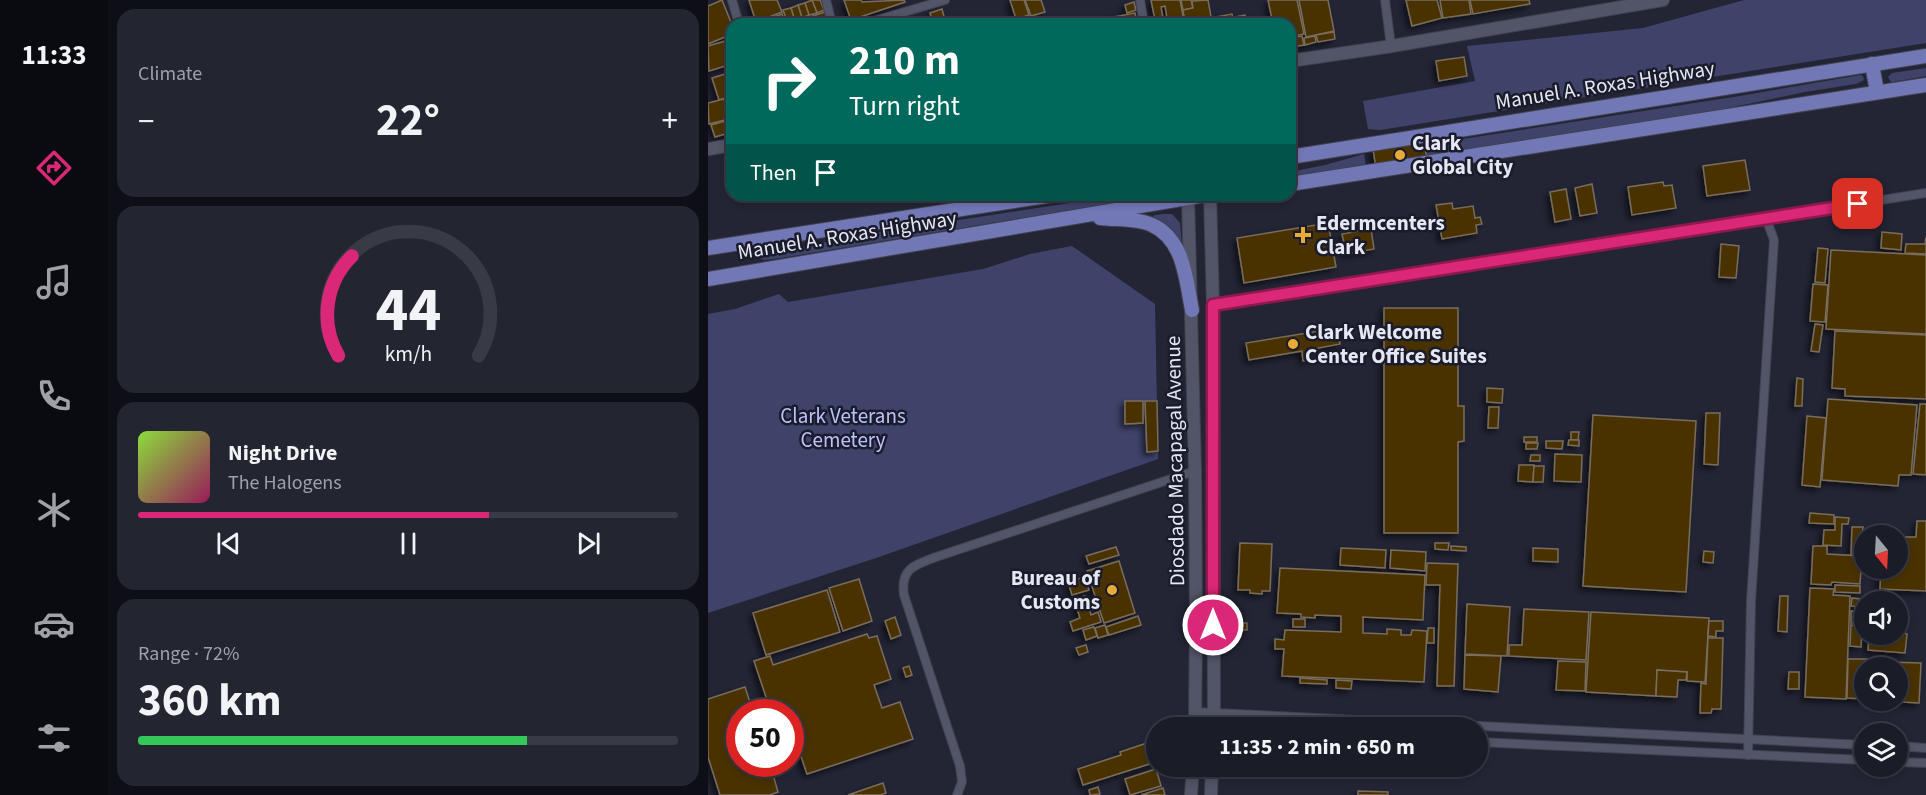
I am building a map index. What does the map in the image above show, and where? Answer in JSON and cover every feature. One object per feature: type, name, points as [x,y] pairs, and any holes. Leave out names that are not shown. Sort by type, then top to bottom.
[{"type":"main road","points":[[1296,60],[1663,0]]},
{"type":"main road","name":"Manuel A. Roxas Highway","points":[[1296,156],[1926,56]]},
{"type":"main road","points":[[1872,64],[1877,92]]},
{"type":"main road","points":[[1296,183],[1926,85]]},
{"type":"main road","points":[[708,149],[726,147]]},
{"type":"main road","name":"Manuel A. Roxas Highway","points":[[708,248],[1014,201]]},
{"type":"main road","name":"Manuel A. Roxas Highway","points":[[708,279],[1080,217],[1162,201]]},
{"type":"main road","name":"Diosdado Macapagal Avenue","points":[[1188,201],[1195,471],[1196,717]]},
{"type":"main road","name":"Diosdado Macapagal Avenue","points":[[1210,201],[1213,305],[1214,717]]},
{"type":"main road","points":[[1080,217],[1139,221],[1152,225],[1164,233],[1173,243],[1183,262],[1192,310]]},
{"type":"main road","points":[[1191,795],[1192,777]]},
{"type":"main road","points":[[1211,795],[1212,777]]},
{"type":"street","points":[[732,0],[737,18]]},
{"type":"street","points":[[826,0],[830,18]]},
{"type":"street","points":[[884,18],[945,0]]},
{"type":"street","points":[[1140,0],[1143,18]]},
{"type":"street","points":[[1385,0],[1391,46]]},
{"type":"street","points":[[1213,305],[1926,193]]},
{"type":"street","points":[[1748,755],[1750,601],[1774,240],[1766,218]]},
{"type":"street","points":[[957,795],[962,782],[960,766],[907,603],[903,587],[906,573],[919,563],[936,557],[1195,471]]},
{"type":"street","points":[[1196,712],[1854,744]]},
{"type":"street","points":[[1488,742],[1854,760]]},
{"type":"street","points":[[1908,747],[1926,748]]},
{"type":"street","points":[[1908,762],[1926,763]]},
{"type":"green space","points":[[1744,0],[1926,0],[1926,43],[1380,130],[1368,129],[1363,101],[1475,81],[1467,46],[1643,28]]},
{"type":"green space","points":[[1926,68],[1926,76],[1893,82],[1888,77],[1892,73]]},
{"type":"green space","points":[[1860,75],[1864,80],[1856,84],[1724,109],[1427,156],[1424,145],[1740,96]]},
{"type":"green space","points":[[1364,154],[1366,165],[1296,176],[1296,171]]},
{"type":"green space","points":[[1083,201],[1124,201],[781,258],[764,260],[760,258],[764,253],[805,247],[847,237]]},
{"type":"green space","points":[[1172,214],[1180,223],[1182,245],[1151,218],[1155,215]]},
{"type":"green space","name":"Clark Veterans Cemetery","points":[[1072,246],[1155,304],[1158,459],[876,558],[708,613],[708,314],[735,309],[779,294],[788,302],[983,269],[1030,254]]},
{"type":"building","points":[[722,0],[729,18],[726,18],[726,36],[708,44],[708,6]]},
{"type":"building","points":[[749,0],[777,0],[782,12],[766,18],[755,18]]},
{"type":"building","points":[[812,0],[820,0],[824,10],[817,13]]},
{"type":"building","points":[[812,0],[817,13],[809,15],[805,3]]},
{"type":"building","points":[[844,0],[861,0],[862,2],[904,0],[905,2],[857,18],[850,18]]},
{"type":"building","points":[[1010,0],[1024,0],[1029,15],[1016,18]]},
{"type":"building","points":[[1025,0],[1041,0],[1045,12],[1031,16]]},
{"type":"building","points":[[1151,0],[1180,0],[1183,18],[1167,18],[1165,6],[1161,7],[1163,18],[1155,18]]},
{"type":"building","points":[[1181,0],[1191,0],[1193,8],[1183,10]]},
{"type":"building","points":[[1208,0],[1211,17],[1184,18],[1183,10],[1193,8],[1192,1]]},
{"type":"building","points":[[1268,0],[1297,0],[1304,34],[1296,36],[1296,18],[1272,18]]},
{"type":"building","points":[[1299,0],[1328,0],[1334,31],[1306,37]]},
{"type":"building","points":[[1406,0],[1437,0],[1442,18],[1412,26]]},
{"type":"building","points":[[1440,0],[1469,0],[1471,14],[1443,18]]},
{"type":"building","points":[[1470,0],[1529,0],[1530,4],[1473,14]]},
{"type":"building","points":[[1134,2],[1136,10],[1127,13],[1125,5]]},
{"type":"building","points":[[805,3],[809,15],[802,18],[798,5]]},
{"type":"building","points":[[798,5],[802,18],[794,18],[791,8]]},
{"type":"building","points":[[791,8],[794,18],[786,18],[783,10]]},
{"type":"building","points":[[942,9],[944,18],[931,18],[930,13]]},
{"type":"building","points":[[825,12],[828,18],[807,18]]},
{"type":"building","points":[[1135,13],[1136,18],[1108,18]]},
{"type":"building","points":[[782,14],[784,18],[771,18]]},
{"type":"building","points":[[1232,14],[1233,18],[1210,18]]},
{"type":"building","points":[[1245,15],[1246,18],[1234,18]]},
{"type":"building","points":[[1334,32],[1335,39],[1318,42],[1316,35]]},
{"type":"building","points":[[1302,36],[1304,45],[1296,46],[1296,37]]},
{"type":"building","points":[[1315,36],[1316,42],[1305,45],[1304,38]]},
{"type":"building","points":[[726,41],[726,66],[709,71],[708,46]]},
{"type":"building","points":[[1464,57],[1467,76],[1439,81],[1436,61]]},
{"type":"building","points":[[726,74],[726,98],[719,100],[712,78]]},
{"type":"building","points":[[724,99],[726,120],[709,124],[708,103]]},
{"type":"building","points":[[726,121],[726,134],[715,137],[711,125]]},
{"type":"building","name":"Clark Global City","points":[[1424,141],[1427,160],[1376,168],[1373,149]]},
{"type":"building","points":[[1745,160],[1750,190],[1707,196],[1703,166]]},
{"type":"building","points":[[1663,182],[1664,186],[1672,185],[1676,208],[1632,215],[1628,187]]},
{"type":"building","points":[[1592,184],[1597,213],[1580,216],[1575,188]]},
{"type":"building","points":[[1566,189],[1571,219],[1555,222],[1550,192]]},
{"type":"building","points":[[1452,203],[1453,209],[1473,206],[1475,218],[1480,217],[1482,224],[1476,225],[1477,233],[1442,239],[1436,205]]},
{"type":"building","points":[[1328,223],[1336,267],[1244,283],[1237,238]]},
{"type":"building","points":[[1371,229],[1374,249],[1346,254],[1342,234]]},
{"type":"building","points":[[1882,232],[1902,234],[1901,250],[1881,248]]},
{"type":"building","points":[[1926,237],[1926,254],[1905,253],[1906,244],[1925,244]]},
{"type":"building","points":[[1721,244],[1739,246],[1736,278],[1719,277]]},
{"type":"building","points":[[1818,248],[1828,249],[1825,283],[1815,282]]},
{"type":"building","points":[[1831,250],[1926,255],[1926,334],[1826,329]]},
{"type":"building","points":[[1813,284],[1828,285],[1825,322],[1810,321]]},
{"type":"building","points":[[1384,308],[1458,308],[1458,406],[1464,406],[1464,441],[1458,442],[1458,533],[1384,533]]},
{"type":"building","points":[[1815,324],[1823,325],[1819,352],[1811,351]]},
{"type":"building","name":"Clark Welcome Center Office Suites","points":[[1337,328],[1340,344],[1308,350],[1309,360],[1303,361],[1302,351],[1249,360],[1246,343]]},
{"type":"building","points":[[1835,331],[1926,335],[1926,399],[1845,396],[1845,389],[1832,388]]},
{"type":"building","points":[[1797,378],[1803,379],[1802,406],[1795,406]]},
{"type":"building","points":[[1487,388],[1503,389],[1502,403],[1487,402]]},
{"type":"building","points":[[1828,399],[1917,405],[1911,475],[1899,475],[1898,486],[1822,480]]},
{"type":"building","points":[[1125,401],[1143,401],[1143,423],[1125,424]]},
{"type":"building","points":[[1145,401],[1157,401],[1158,451],[1147,452]]},
{"type":"building","points":[[1920,404],[1926,404],[1926,475],[1913,474]]},
{"type":"building","points":[[1489,407],[1499,407],[1498,428],[1488,428]]},
{"type":"building","points":[[1706,413],[1720,413],[1718,465],[1704,464]]},
{"type":"building","points":[[1593,415],[1696,421],[1686,592],[1583,586]]},
{"type":"building","points":[[1807,416],[1826,418],[1820,487],[1802,485]]},
{"type":"building","points":[[1571,432],[1579,432],[1578,440],[1571,440]]},
{"type":"building","points":[[1524,437],[1537,437],[1537,442],[1524,442]]},
{"type":"building","points":[[1569,440],[1579,440],[1579,446],[1568,445]]},
{"type":"building","points":[[1546,441],[1563,441],[1562,449],[1546,448]]},
{"type":"building","points":[[1526,443],[1538,443],[1537,449],[1526,449]]},
{"type":"building","points":[[1555,454],[1582,455],[1581,482],[1554,481]]},
{"type":"building","points":[[1531,455],[1540,455],[1540,461],[1530,461]]},
{"type":"building","points":[[1519,465],[1534,465],[1533,482],[1518,481]]},
{"type":"building","points":[[1534,466],[1544,466],[1543,482],[1533,482]]},
{"type":"building","points":[[1810,513],[1834,515],[1834,524],[1809,523]]},
{"type":"building","points":[[1835,517],[1849,518],[1848,524],[1842,524],[1841,546],[1823,545],[1824,530],[1835,530]]},
{"type":"building","points":[[1917,521],[1926,521],[1926,591],[1880,589],[1880,579],[1908,579],[1908,537],[1916,537]]},
{"type":"building","points":[[1852,527],[1854,527],[1854,554],[1851,554]]},
{"type":"building","points":[[1240,543],[1272,544],[1270,591],[1262,591],[1262,594],[1250,593],[1250,590],[1238,590]]},
{"type":"building","points":[[1435,543],[1449,543],[1448,550],[1435,549]]},
{"type":"building","points":[[1451,546],[1466,547],[1466,551],[1451,550]]},
{"type":"building","points":[[1813,546],[1827,546],[1827,554],[1854,556],[1854,579],[1860,579],[1860,584],[1832,582],[1831,585],[1811,584]]},
{"type":"building","points":[[1116,547],[1119,555],[1089,564],[1086,556]]},
{"type":"building","points":[[1341,548],[1386,550],[1385,568],[1340,565]]},
{"type":"building","points":[[1533,548],[1558,549],[1558,562],[1533,561]]},
{"type":"building","points":[[1391,550],[1426,552],[1425,571],[1390,568]]},
{"type":"building","points":[[1704,551],[1714,552],[1713,563],[1703,562]]},
{"type":"building","points":[[1119,561],[1135,613],[1104,623],[1087,571]]},
{"type":"building","points":[[1427,563],[1458,564],[1454,686],[1437,686],[1440,585],[1426,585]]},
{"type":"building","points":[[1280,568],[1425,575],[1423,620],[1363,617],[1363,633],[1387,634],[1387,629],[1401,630],[1401,635],[1411,635],[1412,630],[1427,631],[1424,682],[1282,676],[1284,649],[1275,649],[1275,639],[1284,640],[1285,630],[1341,632],[1341,616],[1315,615],[1315,618],[1301,617],[1301,614],[1277,613]]},
{"type":"building","points":[[1085,577],[1089,590],[1072,595],[1068,582]]},
{"type":"building","points":[[859,579],[872,621],[843,631],[829,588]]},
{"type":"building","points":[[1835,585],[1860,586],[1860,591],[1854,593],[1835,592]]},
{"type":"building","points":[[1810,588],[1834,589],[1833,595],[1850,596],[1846,699],[1805,697]]},
{"type":"building","points":[[827,590],[840,632],[766,655],[753,613]]},
{"type":"building","points":[[1085,596],[1091,615],[1098,612],[1101,622],[1073,631],[1070,622],[1080,618],[1074,599]]},
{"type":"building","points":[[1780,596],[1788,596],[1787,632],[1778,631]]},
{"type":"building","points":[[1467,604],[1510,607],[1507,656],[1465,654]]},
{"type":"building","points":[[1524,609],[1589,612],[1586,660],[1509,656],[1509,645],[1522,645]]},
{"type":"building","points":[[1851,611],[1854,611],[1854,623],[1851,623]]},
{"type":"building","points":[[1591,612],[1709,618],[1705,682],[1687,681],[1687,672],[1657,670],[1656,696],[1586,692]]},
{"type":"building","points":[[1138,616],[1141,625],[1109,635],[1106,627]]},
{"type":"building","points":[[895,617],[901,635],[891,639],[885,621]]},
{"type":"building","points":[[1293,619],[1305,619],[1305,627],[1293,627]]},
{"type":"building","points":[[1709,621],[1723,621],[1723,631],[1716,631],[1716,637],[1708,636]]},
{"type":"building","points":[[1238,623],[1247,623],[1247,630],[1238,630]]},
{"type":"building","points":[[1105,625],[1108,635],[1098,638],[1095,628]]},
{"type":"building","points":[[1851,625],[1854,625],[1854,645],[1861,645],[1861,647],[1850,646]]},
{"type":"building","points":[[1094,627],[1097,636],[1086,640],[1083,630]]},
{"type":"building","points":[[1428,628],[1434,628],[1434,643],[1427,643]]},
{"type":"building","points":[[867,634],[869,638],[877,636],[891,679],[874,685],[882,708],[900,702],[913,739],[807,774],[804,765],[804,699],[767,699],[754,661],[770,656],[773,665]]},
{"type":"building","points":[[1708,638],[1723,638],[1721,709],[1712,709],[1711,713],[1700,713],[1701,683],[1706,684]]},
{"type":"building","points":[[1086,645],[1088,652],[1079,655],[1076,648]]},
{"type":"building","points":[[1868,645],[1906,645],[1905,653],[1868,650]]},
{"type":"building","points":[[1465,655],[1501,656],[1498,692],[1464,689]]},
{"type":"building","points":[[1848,659],[1854,659],[1854,698],[1847,698]]},
{"type":"building","points":[[1558,661],[1586,662],[1585,691],[1556,690]]},
{"type":"building","points":[[1908,663],[1921,663],[1919,703],[1908,702]]},
{"type":"building","points":[[909,666],[912,675],[906,677],[903,668]]},
{"type":"building","points":[[1657,670],[1687,672],[1686,680],[1678,680],[1677,697],[1656,696]]},
{"type":"building","points":[[1789,672],[1799,672],[1799,689],[1788,689]]},
{"type":"building","points":[[1300,678],[1327,680],[1327,684],[1300,683]]},
{"type":"building","points":[[1336,680],[1352,681],[1351,689],[1336,688]]},
{"type":"building","points":[[745,687],[749,699],[726,699],[726,777],[774,777],[778,792],[770,795],[720,795],[708,757],[708,699]]},
{"type":"building","points":[[1146,743],[1146,765],[1083,785],[1078,769],[1121,755],[1120,752]]},
{"type":"building","points":[[1146,772],[1146,777],[1158,777],[1161,786],[1130,795],[1125,779]]},
{"type":"building","points":[[883,783],[886,793],[848,795]]},
{"type":"building","points":[[1098,787],[1100,794],[1090,795],[1089,790]]},
{"type":"building","points":[[1163,788],[1165,795],[1141,795]]},
{"type":"building","points":[[1358,791],[1388,792],[1388,795],[1358,795]]},
{"type":"place","name":"Clark Global City","points":[[1400,155]]},
{"type":"place","name":"Edermcenters Clark","points":[[1303,235]]},
{"type":"place","name":"Clark Welcome Center Office Suites","points":[[1293,344]]},
{"type":"place","name":"Bureau of Customs","points":[[1112,590]]},
{"type":"route","points":[[1213,625],[1213,305],[1858,204]]}]
